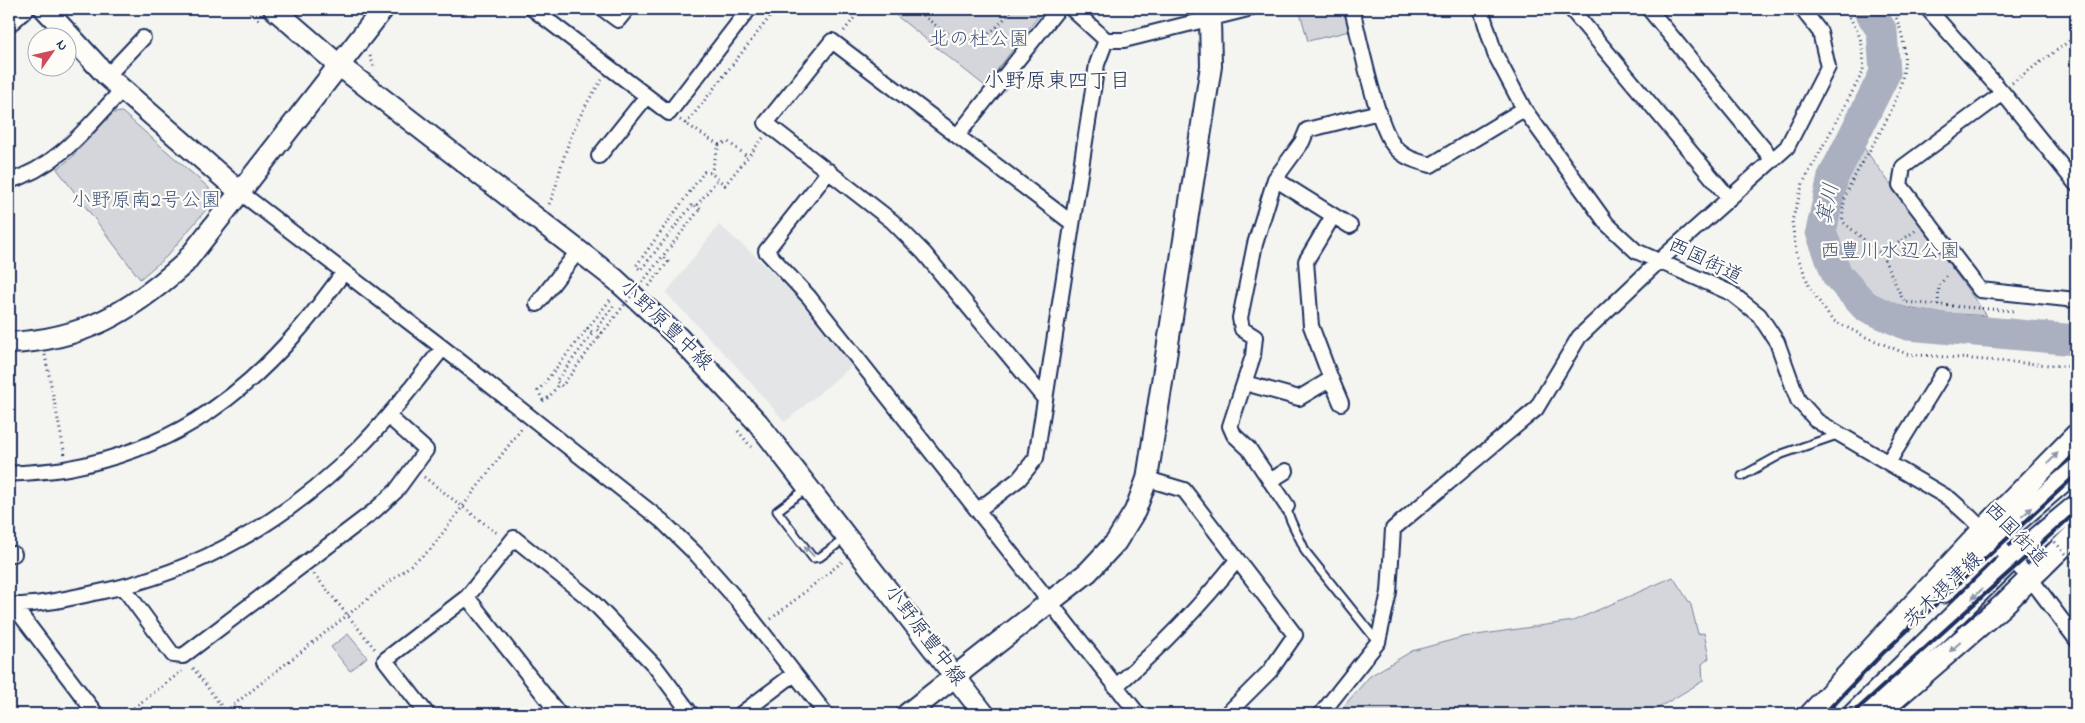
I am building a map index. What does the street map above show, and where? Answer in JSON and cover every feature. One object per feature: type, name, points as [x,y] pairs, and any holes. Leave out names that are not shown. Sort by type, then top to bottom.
[{"type":"main road","points":[[1812,714],[1988,537],[2076,435]]},
{"type":"main road","name":"茨木摂津線","points":[[1988,537],[2076,470]]},
{"type":"main road","name":"茨木摂津線","points":[[1854,714],[2011,560],[2076,506]]},
{"type":"main road","points":[[1878,714],[2002,606],[2076,533]]},
{"type":"street","points":[[9,25],[27,9]]},
{"type":"street","points":[[45,9],[107,76],[241,193],[443,348],[662,521],[698,556],[760,628],[826,714]]},
{"type":"street","name":"小野原豊中線","points":[[274,9],[340,66],[622,285],[719,378],[758,422],[809,487],[840,542],[955,676],[984,714]]},
{"type":"street","points":[[9,343],[27,342],[72,333],[109,319],[151,294],[184,264],[383,9]]},
{"type":"street","points":[[602,9],[618,20],[627,9]]},
{"type":"street","points":[[542,12],[610,70],[669,113],[750,9]]},
{"type":"street","points":[[957,136],[1058,9]]},
{"type":"street","points":[[1072,9],[1106,40],[1124,40],[1208,14],[1248,9]]},
{"type":"street","points":[[1352,9],[1379,112],[1394,145],[1411,160],[1431,165],[1524,109]]},
{"type":"street","name":"西国街道","points":[[1481,9],[1495,54],[1524,109],[1607,224],[1636,251],[1731,294],[1759,315],[1778,342],[1798,400],[1817,421],[1888,461],[1950,500],[2030,578],[2076,639]]},
{"type":"street","points":[[1571,9],[1729,198]]},
{"type":"street","points":[[1648,9],[1773,160]]},
{"type":"street","points":[[1321,714],[1378,642],[1389,592],[1393,529],[1536,409],[1579,337],[1659,261],[1787,147],[1828,67],[1820,32],[1802,9]]},
{"type":"street","points":[[1928,9],[2007,89],[2076,184]]},
{"type":"street","points":[[907,714],[1088,572],[1116,542],[1134,511],[1147,479],[1211,66],[1208,14]]},
{"type":"street","points":[[107,76],[143,38]]},
{"type":"street","points":[[978,510],[1019,479],[1036,458],[1097,64],[1106,40]]},
{"type":"street","points":[[1044,398],[924,252],[892,221],[766,123],[832,41],[1072,223]]},
{"type":"street","points":[[2007,89],[1903,167],[1900,185],[1980,290],[2076,300]]},
{"type":"street","points":[[9,182],[29,175],[54,160],[122,90]]},
{"type":"street","points":[[599,156],[646,97]]},
{"type":"street","points":[[1287,506],[1230,426],[1254,356],[1255,337],[1242,329],[1240,318],[1255,244],[1275,179],[1302,142],[1307,130],[1379,112]]},
{"type":"street","points":[[829,171],[766,251],[809,297],[1138,714]]},
{"type":"street","points":[[1275,179],[1350,226]]},
{"type":"street","points":[[1333,216],[1306,261],[1311,326],[1341,403]]},
{"type":"street","points":[[537,304],[579,250]]},
{"type":"street","points":[[9,474],[68,469],[116,457],[181,431],[224,403],[263,368],[292,338],[344,272]]},
{"type":"street","points":[[11,605],[75,597],[123,587],[202,559],[274,520],[321,484],[361,447],[443,348]]},
{"type":"street","points":[[1888,461],[1942,376]]},
{"type":"street","points":[[1245,383],[1299,398],[1331,379]]},
{"type":"street","points":[[123,587],[173,655],[187,660],[374,511],[396,491],[426,450],[388,416]]},
{"type":"street","points":[[1270,481],[1286,471]]},
{"type":"street","points":[[1147,479],[1184,490],[1295,635],[1270,671],[1227,714]]},
{"type":"street","points":[[427,714],[385,660],[467,597],[514,538],[590,600],[654,665],[691,714]]},
{"type":"street","points":[[1115,687],[1157,651],[1201,606],[1237,560]]},
{"type":"street","points":[[467,597],[559,714]]},
{"type":"street","points":[[11,605],[96,714]]},
{"type":"street","points":[[740,714],[794,674]]},
{"type":"lane","points":[[1742,476],[1782,454],[1840,434]]},
{"type":"lane","points":[[809,487],[777,511],[813,558],[820,558],[840,542]]},
{"type":"lane","points":[[1287,506],[1287,513],[1299,533],[1305,551],[1378,642]]},
{"type":"path","points":[[686,124],[776,9]]},
{"type":"path","points":[[832,41],[840,36],[861,9]]},
{"type":"path","points":[[915,9],[958,39],[978,40],[997,28],[1012,9]]},
{"type":"path","points":[[1843,9],[1856,25],[1859,34],[1864,52],[1863,72],[1803,183],[1792,221],[1796,252],[1810,288],[1832,320],[1907,354],[2076,367]]},
{"type":"path","points":[[997,28],[1025,51]]},
{"type":"path","points":[[2007,89],[2076,36]]},
{"type":"path","points":[[549,204],[555,192],[563,160],[575,126],[586,103],[610,70]]},
{"type":"path","points":[[669,113],[720,145]]},
{"type":"path","points":[[718,179],[697,205],[693,204],[641,270],[636,266],[704,172],[711,173],[718,179],[725,185],[765,136],[766,123]]},
{"type":"path","points":[[720,145],[728,142],[748,157]]},
{"type":"path","points":[[711,173],[720,145]]},
{"type":"path","points":[[559,384],[562,386],[700,209],[697,205]]},
{"type":"path","points":[[1882,254],[1916,230],[1921,237]]},
{"type":"path","points":[[649,286],[668,262],[662,257]]},
{"type":"path","points":[[1938,305],[1939,286],[1948,274],[1961,265]]},
{"type":"path","points":[[1943,266],[1948,274]]},
{"type":"path","points":[[603,294],[622,311]]},
{"type":"path","points":[[559,384],[549,397],[543,400],[538,392],[610,300]]},
{"type":"path","points":[[601,335],[596,329],[615,304]]},
{"type":"path","points":[[559,384],[556,381],[593,333],[587,328]]},
{"type":"path","points":[[44,352],[68,469]]},
{"type":"path","points":[[126,714],[187,660],[224,713],[430,550],[525,424]]},
{"type":"path","points":[[733,425],[757,454]]},
{"type":"path","points":[[413,469],[500,535],[514,538]]},
{"type":"path","points":[[840,542],[842,561],[848,568]]},
{"type":"path","points":[[2055,542],[2076,565]]},
{"type":"path","points":[[760,628],[842,561]]},
{"type":"path","points":[[306,564],[385,660]]},
{"type":"path","points":[[2076,578],[2072,586],[2076,592]]},
{"type":"shaded area","points":[[719,225],[752,253],[796,296],[853,365],[785,422],[737,367],[666,293]]},
{"type":"green space","name":"北の杜公園","points":[[888,9],[1044,9],[985,86]]},
{"type":"green space","points":[[1299,9],[1344,9],[1350,31],[1308,41]]},
{"type":"green space","name":"小野原南2号公園","points":[[122,112],[209,188],[210,205],[167,256],[140,279],[57,169],[70,159],[113,113]]},
{"type":"green space","name":"西豊川水辺公園","points":[[1864,148],[1987,316],[1938,313],[1905,307],[1890,302],[1876,294],[1863,284],[1853,272],[1828,228],[1842,189]]},
{"type":"green space","points":[[1673,577],[1691,605],[1698,634],[1704,633],[1709,658],[1702,664],[1703,681],[1653,711],[1653,714],[1337,714],[1370,676],[1412,651],[1463,637],[1573,621]]},
{"type":"green space","points":[[348,634],[367,657],[350,671],[331,647]]},
{"type":"waterway","name":"箕川","points":[[1868,9],[1882,31],[1885,73],[1833,177],[1821,232],[1837,275],[1865,306],[1908,325],[2076,340]]},
{"type":"railway","points":[[1824,714],[1883,653],[2076,475]]},
{"type":"railway","points":[[1852,714],[2076,512]]},
{"type":"district","name":"小野原東四丁目","points":[[1057,82]]}]
